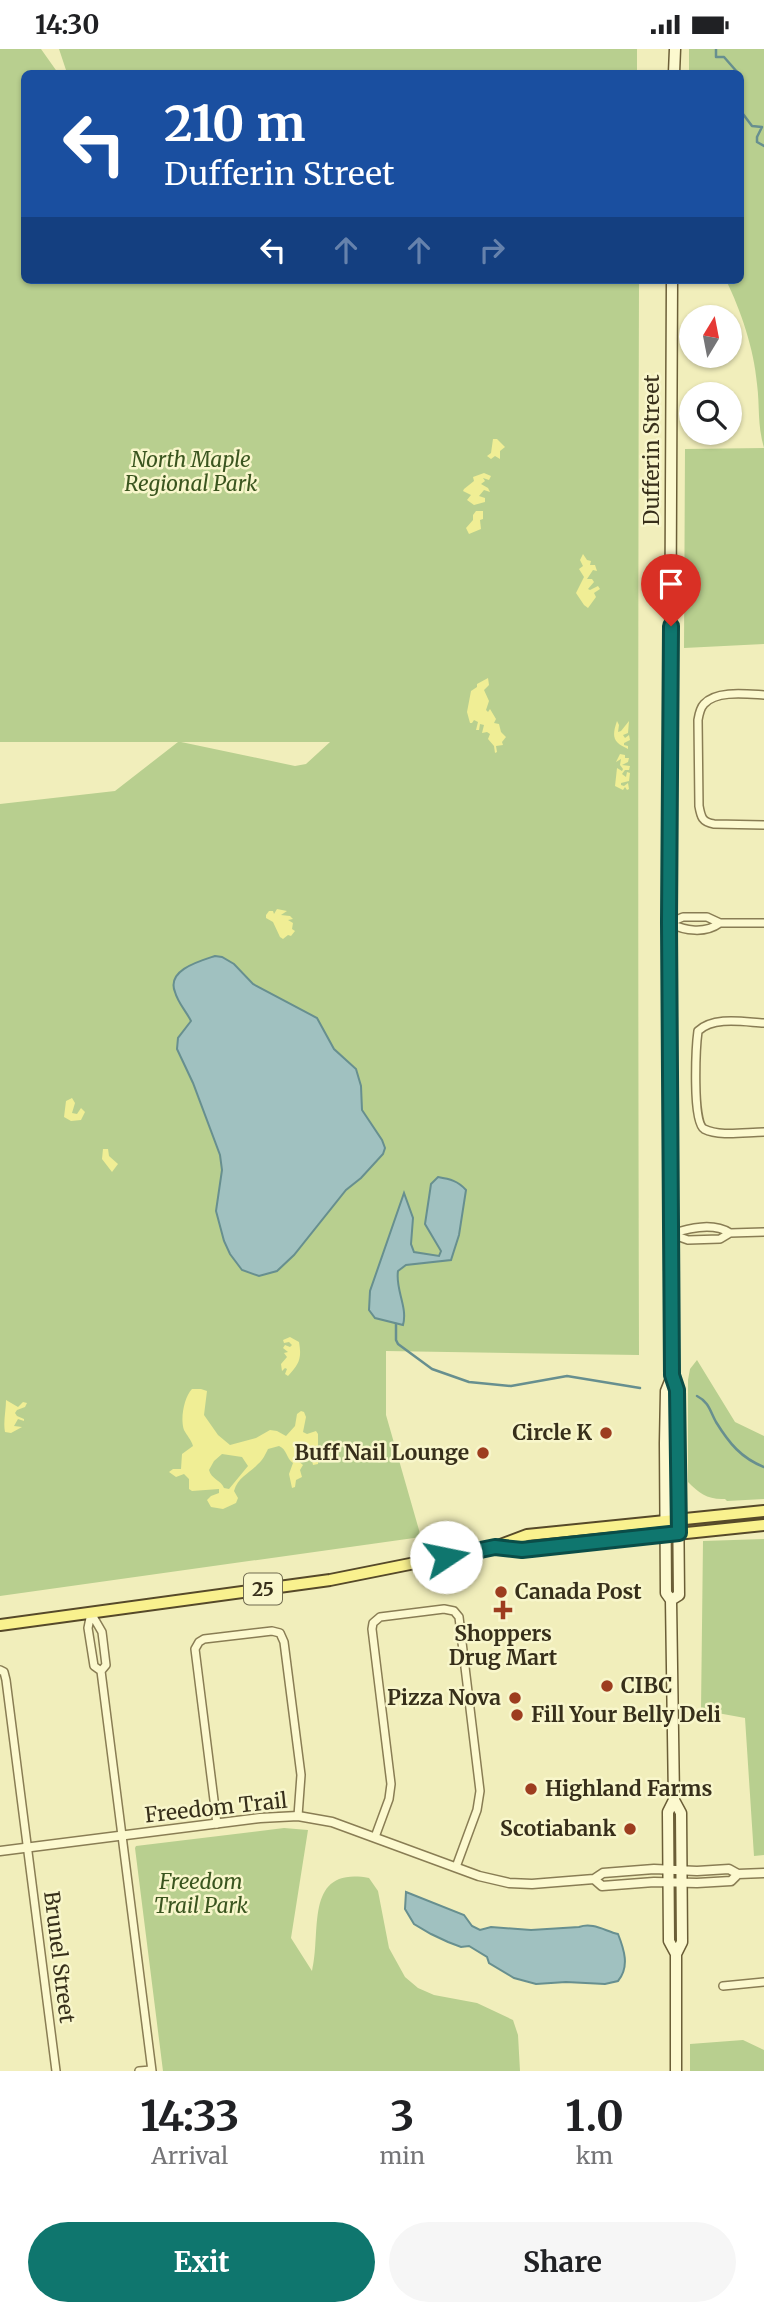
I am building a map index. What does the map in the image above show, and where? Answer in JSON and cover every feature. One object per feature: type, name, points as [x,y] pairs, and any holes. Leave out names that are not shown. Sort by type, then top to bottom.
[{"type":"main road","points":[[674,70],[675,49]]},
{"type":"main road","name":"Dufferin Street","points":[[671,1600],[680,1595],[677,1390],[672,1375],[669,923],[673,284]]},
{"type":"main road","name":"Dufferin Street","points":[[672,1375],[666,1391],[665,1521],[666,1593],[671,1600],[674,1800],[668,1812],[669,1941],[676,1954]]},
{"type":"main road","name":"25","points":[[0,1625],[330,1580],[495,1547],[527,1535],[764,1511]]},
{"type":"main road","name":"25","points":[[495,1547],[522,1550],[764,1525]]},
{"type":"main road","name":"Dufferin Street","points":[[674,1800],[681,1813],[682,1870],[682,1942],[676,1954],[676,2071]]},
{"type":"street","points":[[764,695],[716,696],[706,701],[698,720],[699,806],[702,818],[714,824],[764,825]]},
{"type":"street","points":[[669,923],[683,917],[707,917],[720,923],[764,923]]},
{"type":"street","points":[[669,923],[685,930],[711,929],[720,923]]},
{"type":"street","points":[[764,1023],[716,1022],[698,1031],[696,1111],[699,1124],[704,1129],[719,1133],[764,1132]]},
{"type":"street","points":[[671,1234],[691,1228],[722,1227],[730,1233]]},
{"type":"street","points":[[671,1234],[688,1240],[720,1239],[730,1233],[764,1232]]},
{"type":"street","points":[[375,1837],[389,1799],[391,1784],[373,1623],[377,1618],[388,1616],[444,1609],[454,1611],[459,1617],[480,1784],[477,1810],[456,1867]]},
{"type":"street","points":[[91,1613],[88,1628],[94,1666],[101,1671]]},
{"type":"street","points":[[91,1613],[102,1634],[106,1665],[101,1671],[152,2070],[139,2071]]},
{"type":"street","points":[[217,1824],[195,1649],[204,1639],[277,1631],[284,1642],[300,1775],[298,1817]]},
{"type":"street","name":"Brunel Street","points":[[0,1670],[4,1672],[6,1679],[56,2071]]},
{"type":"street","name":"Freedom Trail","points":[[0,1851],[276,1817],[298,1817],[332,1822],[489,1879],[509,1883],[594,1879],[603,1873],[668,1870],[729,1869],[738,1874],[731,1881],[602,1886],[594,1879]]},
{"type":"street","points":[[738,1874],[764,1873]]},
{"type":"street","points":[[723,1986],[764,1982]]},
{"type":"green space","name":"North Maple Regional Park","points":[[0,49],[41,49],[56,70],[21,70],[21,284],[639,284],[639,1355],[386,1351],[386,1415],[421,1537],[0,1596],[0,804],[115,791],[178,742],[0,742]],"holes":[[[181,742],[330,742],[306,764],[295,766]]]},
{"type":"green space","points":[[59,49],[637,49],[637,70],[66,70]]},
{"type":"green space","points":[[689,49],[764,49],[764,448],[753,357],[742,317],[742,305],[737,305],[728,284],[744,284],[744,70],[689,70]]},
{"type":"green space","points":[[764,448],[764,644],[684,648],[685,449]]},
{"type":"green space","points":[[697,1360],[735,1422],[764,1436],[764,1499],[727,1501],[709,1497],[688,1482],[688,1380],[690,1369]]},
{"type":"green space","points":[[764,1539],[764,1855],[754,1856],[745,1718],[701,1710],[703,1541]]},
{"type":"green space","name":"Freedom Trail Park","points":[[284,1828],[308,1830],[291,1938],[312,1971],[317,1921],[325,1892],[334,1882],[348,1877],[369,1878],[378,1891],[389,1948],[405,1977],[418,1988],[434,1995],[477,2003],[513,2020],[518,2035],[520,2071],[163,2071],[135,1848]]},
{"type":"green space","points":[[743,2040],[764,2050],[764,2071],[690,2071],[690,2044]]},
{"type":"sand","points":[[493,439],[497,439],[505,447],[500,451],[500,459],[487,456],[491,453]]},
{"type":"sand","points":[[484,473],[491,476],[489,480],[483,478],[485,481],[481,484],[490,492],[484,490],[479,496],[485,498],[485,502],[474,505],[467,500],[471,495],[463,491],[474,481],[473,477]]},
{"type":"sand","points":[[476,511],[483,511],[481,529],[469,534],[466,528],[473,520],[473,515]]},
{"type":"sand","points":[[583,554],[591,561],[590,565],[595,565],[597,571],[593,570],[587,579],[594,582],[588,589],[598,586],[600,589],[594,593],[596,597],[588,608],[576,593],[584,577],[579,569],[583,566],[580,560]]},
{"type":"sand","points":[[488,678],[489,685],[484,690],[489,701],[486,710],[488,712],[490,709],[496,719],[494,723],[499,724],[506,737],[503,745],[496,746],[495,753],[494,746],[488,739],[490,734],[482,733],[484,725],[480,724],[479,730],[476,730],[478,722],[474,720],[470,723],[467,712],[471,691]]},
{"type":"sand","points":[[617,721],[618,732],[629,721],[628,733],[623,735],[625,738],[629,735],[630,740],[624,743],[628,749],[615,739]]},
{"type":"sand","points":[[620,754],[629,758],[628,762],[622,765],[630,766],[629,770],[622,774],[626,777],[627,772],[630,773],[629,781],[621,783],[624,786],[628,783],[627,790],[625,787],[623,790],[615,786],[617,768],[622,771],[623,769],[620,765],[621,759],[616,762]]},
{"type":"sand","points":[[277,909],[287,911],[281,915],[293,919],[288,920],[293,923],[292,929],[295,931],[283,939],[273,922],[266,918],[269,911],[274,914]]},
{"type":"sand","points":[[72,1098],[75,1103],[72,1113],[77,1114],[81,1108],[85,1112],[81,1120],[71,1121],[64,1117],[66,1101]]},
{"type":"sand","points":[[103,1149],[108,1149],[109,1156],[118,1164],[112,1172],[102,1159]]},
{"type":"sand","points":[[290,1337],[299,1342],[300,1357],[288,1376],[285,1374],[287,1369],[282,1371],[281,1364],[287,1357],[284,1353],[288,1352],[283,1348],[285,1345],[292,1345],[289,1342],[284,1343],[283,1340]]},
{"type":"sand","points":[[192,1389],[207,1391],[204,1415],[218,1435],[230,1445],[256,1438],[270,1430],[286,1436],[295,1426],[297,1414],[304,1412],[306,1417],[303,1432],[307,1434],[316,1431],[318,1434],[318,1464],[313,1465],[304,1446],[295,1449],[296,1459],[303,1465],[300,1470],[302,1477],[296,1480],[295,1487],[292,1488],[289,1474],[293,1463],[282,1447],[268,1449],[261,1461],[236,1486],[236,1503],[223,1509],[211,1507],[207,1500],[219,1493],[219,1489],[192,1491],[189,1489],[189,1479],[184,1474],[176,1477],[169,1472],[181,1469],[182,1454],[193,1446],[182,1420]],"holes":[[[222,1454],[242,1457],[248,1466],[229,1489],[224,1488],[210,1473],[214,1461]]]},
{"type":"sand","points":[[6,1400],[18,1407],[23,1402],[27,1403],[15,1413],[24,1421],[18,1419],[14,1426],[22,1427],[11,1433],[5,1432]]},
{"type":"water","points":[[215,956],[234,964],[253,984],[317,1018],[334,1049],[356,1069],[361,1086],[362,1110],[385,1148],[383,1154],[361,1178],[346,1190],[294,1255],[277,1271],[259,1276],[242,1270],[224,1241],[216,1211],[222,1170],[220,1155],[177,1049],[178,1038],[191,1021],[176,996],[175,978],[186,968]]},
{"type":"water","points":[[438,1177],[454,1181],[466,1190],[459,1235],[451,1260],[406,1265],[398,1271],[404,1311],[403,1325],[375,1318],[369,1310],[370,1291],[404,1193],[413,1218],[411,1244],[414,1252],[439,1256],[441,1251],[425,1224],[431,1184]]},
{"type":"water","points":[[406,1892],[464,1915],[472,1926],[480,1930],[491,1927],[531,1930],[589,1926],[618,1934],[624,1952],[622,1976],[618,1981],[605,1984],[536,1984],[514,1978],[489,1963],[487,1957],[469,1946],[461,1947],[448,1942],[414,1924],[405,1909]]},
{"type":"waterway","points":[[716,49],[716,57],[724,57],[735,70]]},
{"type":"waterway","points":[[744,115],[752,126],[762,127],[757,142],[764,146]]},
{"type":"waterway","points":[[396,1324],[398,1344],[432,1369],[469,1382],[511,1386],[567,1376],[640,1388]]},
{"type":"waterway","points":[[697,1396],[707,1404],[721,1430],[736,1449],[764,1467]]},
{"type":"place","name":"Circle K","points":[[606,1433]]},
{"type":"place","name":"Buff Nail Lounge","points":[[483,1453]]},
{"type":"place","name":"Canada Post","points":[[501,1592]]},
{"type":"place","name":"Shoppers Drug Mart","points":[[503,1610]]},
{"type":"place","name":"CIBC","points":[[607,1686]]},
{"type":"place","name":"Pizza Nova","points":[[515,1698]]},
{"type":"place","name":"Fill Your Belly Deli","points":[[517,1715]]},
{"type":"place","name":"Highland Farms","points":[[531,1789]]},
{"type":"place","name":"Scotiabank","points":[[630,1829]]},
{"type":"route","points":[[446,1557],[495,1547],[522,1550],[679,1533],[677,1390],[672,1375],[669,923],[671,626]]}]
